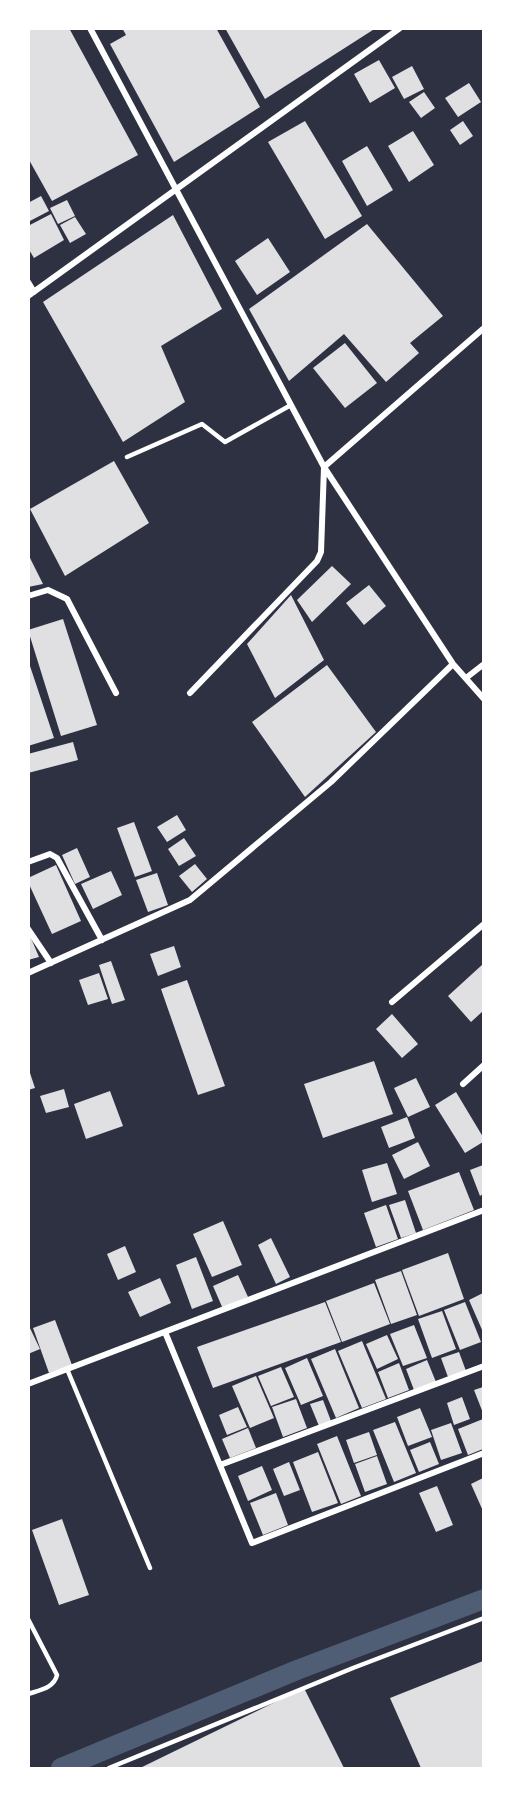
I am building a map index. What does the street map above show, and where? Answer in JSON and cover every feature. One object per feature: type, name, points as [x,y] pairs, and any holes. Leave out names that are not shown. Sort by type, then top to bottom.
[{"type":"street","points":[[90,28],[324,467],[453,664],[483,699]]},
{"type":"street","points":[[28,282],[31,294],[400,28]]},
{"type":"street","points":[[190,693],[317,561],[321,552],[324,467],[483,328]]},
{"type":"street","points":[[28,596],[48,590],[67,599],[116,693]]},
{"type":"street","points":[[28,974],[190,900],[331,782],[453,664]]},
{"type":"street","points":[[466,678],[483,664]]},
{"type":"street","points":[[28,862],[50,854],[57,858],[102,940]]},
{"type":"street","points":[[392,1002],[483,924]]},
{"type":"street","points":[[28,929],[51,963]]},
{"type":"street","points":[[463,1084],[483,1065]]},
{"type":"street","points":[[28,1384],[483,1210]]},
{"type":"street","points":[[165,1332],[252,1544],[483,1453]]},
{"type":"street","points":[[220,1465],[483,1366]]},
{"type":"lane","points":[[127,457],[201,424],[225,441],[291,405]]},
{"type":"lane","points":[[67,1369],[150,1568]]},
{"type":"lane","points":[[109,1768],[353,1668],[483,1618]]},
{"type":"lane","points":[[28,1619],[57,1675],[50,1686],[28,1694]]},
{"type":"building","points":[[28,28],[69,28],[138,155],[52,201],[28,158]]},
{"type":"building","points":[[122,28],[216,28],[260,107],[174,162],[110,44],[126,35]]},
{"type":"building","points":[[225,28],[376,28],[265,99]]},
{"type":"building","points":[[379,60],[395,88],[370,103],[354,74]]},
{"type":"building","points":[[412,66],[424,89],[404,99],[392,77]]},
{"type":"building","points":[[469,83],[481,102],[458,117],[445,98]]},
{"type":"building","points":[[424,92],[435,108],[421,118],[409,102]]},
{"type":"building","points":[[305,121],[362,216],[325,239],[268,142]]},
{"type":"building","points":[[463,121],[473,136],[460,145],[450,130]]},
{"type":"building","points":[[413,131],[434,165],[409,182],[388,146]]},
{"type":"building","points":[[367,146],[393,190],[367,206],[342,161]]},
{"type":"building","points":[[41,196],[49,211],[28,222],[28,203]]},
{"type":"building","points":[[67,200],[75,216],[58,224],[50,208]]},
{"type":"building","points":[[51,214],[64,240],[34,258],[28,248],[28,226]]},
{"type":"building","points":[[173,215],[222,309],[161,346],[185,402],[123,442],[43,302]]},
{"type":"building","points":[[75,217],[86,234],[70,243],[60,225]]},
{"type":"building","points":[[367,224],[443,316],[410,343],[419,353],[386,382],[344,334],[289,381],[249,309]]},
{"type":"building","points":[[268,238],[290,272],[257,295],[235,261]]},
{"type":"building","points":[[345,343],[377,383],[345,408],[313,368]]},
{"type":"building","points":[[114,461],[149,523],[65,576],[30,509]]},
{"type":"building","points":[[28,554],[43,584],[28,587]]},
{"type":"building","points":[[332,566],[351,584],[312,622],[297,600]]},
{"type":"building","points":[[369,585],[386,606],[364,625],[346,603]]},
{"type":"building","points":[[291,595],[324,660],[275,698],[247,644]]},
{"type":"building","points":[[63,619],[97,725],[61,736],[28,630]]},
{"type":"building","points":[[28,660],[54,738],[28,746]]},
{"type":"building","points":[[327,665],[376,732],[305,797],[252,722]]},
{"type":"building","points":[[73,742],[78,760],[28,773],[28,754]]},
{"type":"building","points":[[177,815],[186,830],[167,842],[157,827]]},
{"type":"building","points":[[134,822],[152,871],[135,877],[117,828]]},
{"type":"building","points":[[184,838],[196,856],[179,866],[168,849]]},
{"type":"building","points":[[77,848],[90,877],[75,884],[62,855]]},
{"type":"building","points":[[195,864],[207,879],[192,892],[179,876]]},
{"type":"building","points":[[56,865],[81,921],[52,934],[28,878]]},
{"type":"building","points":[[111,871],[122,895],[93,909],[81,884]]},
{"type":"building","points":[[157,873],[168,905],[148,912],[136,880]]},
{"type":"building","points":[[28,931],[39,957],[28,960]]},
{"type":"building","points":[[174,946],[181,967],[158,976],[150,954]]},
{"type":"building","points":[[111,961],[125,1000],[112,1004],[99,965]]},
{"type":"building","points":[[483,964],[483,1011],[471,1022],[448,996]]},
{"type":"building","points":[[99,973],[108,999],[88,1005],[79,980]]},
{"type":"building","points":[[187,980],[225,1086],[198,1095],[161,989]]},
{"type":"building","points":[[392,1014],[418,1044],[402,1058],[376,1029]]},
{"type":"building","points":[[374,1061],[393,1114],[323,1138],[304,1084]]},
{"type":"building","points":[[28,1071],[35,1088],[28,1090]]},
{"type":"building","points":[[416,1078],[430,1107],[408,1117],[394,1088]]},
{"type":"building","points":[[64,1089],[69,1107],[46,1113],[40,1096]]},
{"type":"building","points":[[110,1091],[123,1126],[86,1139],[74,1104]]},
{"type":"building","points":[[456,1092],[483,1137],[483,1142],[465,1153],[435,1105]]},
{"type":"building","points":[[407,1117],[415,1138],[389,1148],[381,1127]]},
{"type":"building","points":[[418,1142],[430,1166],[404,1179],[392,1155]]},
{"type":"building","points":[[387,1163],[397,1194],[372,1202],[362,1170]]},
{"type":"building","points":[[483,1165],[483,1194],[480,1196],[470,1170]]},
{"type":"building","points":[[459,1172],[474,1210],[423,1230],[408,1191]]},
{"type":"building","points":[[405,1200],[416,1233],[401,1238],[389,1205]]},
{"type":"building","points":[[386,1205],[398,1239],[376,1247],[364,1213]]},
{"type":"building","points":[[223,1221],[242,1265],[212,1277],[193,1234]]},
{"type":"building","points":[[271,1238],[290,1277],[276,1284],[258,1245]]},
{"type":"building","points":[[125,1246],[136,1272],[118,1280],[107,1254]]},
{"type":"building","points":[[448,1253],[464,1299],[419,1316],[402,1270]]},
{"type":"building","points":[[196,1257],[213,1301],[192,1309],[176,1265]]},
{"type":"building","points":[[401,1271],[417,1315],[391,1324],[375,1280]]},
{"type":"building","points":[[238,1275],[248,1297],[223,1309],[213,1286]]},
{"type":"building","points":[[160,1278],[171,1303],[140,1317],[128,1292]]},
{"type":"building","points":[[374,1283],[390,1324],[342,1342],[326,1301]]},
{"type":"building","points":[[483,1293],[483,1332],[469,1300]]},
{"type":"building","points":[[325,1302],[341,1342],[213,1388],[197,1347]]},
{"type":"building","points":[[465,1302],[481,1342],[460,1350],[444,1310]]},
{"type":"building","points":[[442,1311],[456,1349],[432,1358],[418,1319]]},
{"type":"building","points":[[55,1320],[72,1365],[49,1373],[33,1328]]},
{"type":"building","points":[[28,1324],[40,1349],[28,1354]]},
{"type":"building","points":[[414,1325],[427,1358],[403,1366],[390,1334]]},
{"type":"building","points":[[387,1335],[398,1359],[377,1369],[366,1344]]},
{"type":"building","points":[[362,1341],[386,1399],[362,1408],[338,1351]]},
{"type":"building","points":[[335,1349],[359,1408],[336,1418],[311,1359]]},
{"type":"building","points":[[459,1352],[466,1371],[448,1377],[441,1358]]},
{"type":"building","points":[[307,1358],[323,1396],[301,1405],[285,1368]]},
{"type":"building","points":[[427,1360],[436,1382],[414,1390],[406,1369]]},
{"type":"building","points":[[399,1363],[409,1390],[388,1398],[378,1372]]},
{"type":"building","points":[[281,1367],[294,1397],[271,1406],[258,1376]]},
{"type":"building","points":[[256,1376],[274,1418],[250,1428],[232,1386]]},
{"type":"building","points":[[483,1387],[483,1413],[474,1390]]},
{"type":"building","points":[[462,1397],[470,1419],[454,1425],[447,1403]]},
{"type":"building","points":[[296,1399],[307,1428],[283,1437],[272,1407]]},
{"type":"building","points":[[323,1400],[331,1421],[319,1426],[310,1404]]},
{"type":"building","points":[[238,1407],[247,1427],[227,1435],[219,1415]]},
{"type":"building","points":[[420,1408],[432,1437],[408,1446],[397,1417]]},
{"type":"building","points":[[483,1419],[483,1449],[468,1455],[458,1429]]},
{"type":"building","points":[[395,1422],[416,1473],[394,1482],[373,1430]]},
{"type":"building","points":[[451,1423],[462,1453],[441,1460],[431,1430]]},
{"type":"building","points":[[248,1428],[256,1448],[230,1458],[222,1439]]},
{"type":"building","points":[[369,1432],[377,1455],[354,1463],[346,1440]]},
{"type":"building","points":[[337,1436],[361,1496],[341,1504],[317,1444]]},
{"type":"building","points":[[430,1442],[439,1464],[419,1472],[410,1450]]},
{"type":"building","points":[[318,1452],[338,1503],[312,1512],[293,1462]]},
{"type":"building","points":[[377,1456],[387,1484],[365,1492],[355,1464]]},
{"type":"building","points":[[289,1462],[300,1490],[284,1496],[273,1469]]},
{"type":"building","points":[[262,1466],[272,1490],[248,1501],[238,1476]]},
{"type":"building","points":[[483,1478],[483,1511],[471,1484]]},
{"type":"building","points":[[437,1486],[453,1525],[436,1532],[419,1493]]},
{"type":"building","points":[[276,1493],[288,1525],[263,1535],[250,1503]]},
{"type":"building","points":[[62,1519],[89,1595],[59,1605],[32,1530]]},
{"type":"building","points":[[483,1661],[483,1768],[421,1768],[390,1698]]},
{"type":"building","points":[[304,1688],[344,1768],[140,1768]]},
{"type":"waterway","points":[[61,1768],[297,1670],[484,1599]]}]
